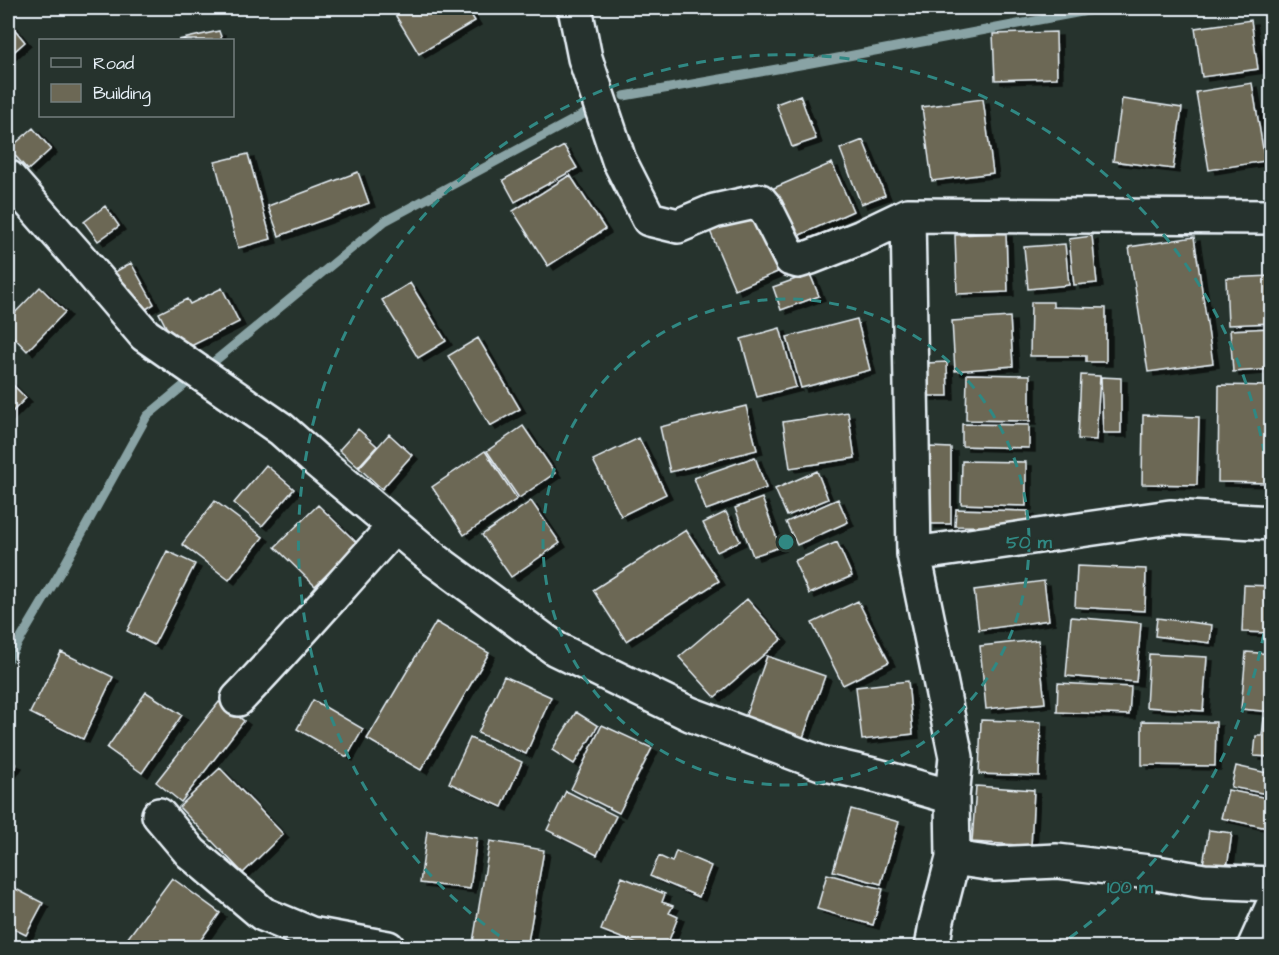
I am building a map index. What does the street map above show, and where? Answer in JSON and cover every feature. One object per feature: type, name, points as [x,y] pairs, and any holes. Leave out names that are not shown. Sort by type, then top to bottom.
[{"type":"street","points":[[575,8],[585,58],[619,160],[648,219],[678,226],[714,212],[760,201],[791,259],[798,261],[862,237],[908,215],[1272,217]]},
{"type":"street","points":[[8,177],[145,335],[281,429],[435,560],[556,649],[690,714],[821,763],[952,797]]},
{"type":"street","points":[[908,215],[914,554],[956,757],[952,797],[953,858],[932,948]]},
{"type":"street","points":[[914,554],[1170,517],[1272,524]]},
{"type":"street","points":[[238,699],[395,526]]},
{"type":"street","points":[[159,815],[191,853],[263,914],[310,934],[388,948]]},
{"type":"street","points":[[953,858],[994,864],[1058,861],[1204,881],[1272,884]]},
{"type":"street","points":[[1254,948],[1272,908]]},
{"type":"building","points":[[391,8],[467,8],[475,21],[419,54]]},
{"type":"building","points":[[1251,20],[1258,69],[1202,77],[1195,28]]},
{"type":"building","points":[[8,21],[25,42],[8,57]]},
{"type":"building","points":[[1272,23],[1272,46],[1264,26]]},
{"type":"building","points":[[219,31],[222,39],[183,39]]},
{"type":"building","points":[[1056,32],[1057,78],[995,80],[993,34]]},
{"type":"building","points":[[1252,83],[1265,161],[1209,170],[1196,92]]},
{"type":"building","points":[[800,95],[816,139],[792,147],[776,104]]},
{"type":"building","points":[[983,99],[993,173],[932,181],[922,107]]},
{"type":"building","points":[[1122,99],[1182,108],[1173,169],[1113,161]]},
{"type":"building","points":[[33,128],[51,149],[28,170],[9,149]]},
{"type":"building","points":[[863,140],[885,195],[861,204],[840,149]]},
{"type":"building","points":[[564,146],[577,168],[515,202],[503,180]]},
{"type":"building","points":[[248,154],[271,239],[238,248],[215,162]]},
{"type":"building","points":[[832,163],[853,211],[789,240],[767,191]]},
{"type":"building","points":[[358,172],[369,203],[279,236],[268,206]]},
{"type":"building","points":[[570,175],[605,229],[548,266],[513,211]]},
{"type":"building","points":[[105,206],[119,226],[98,241],[84,222]]},
{"type":"building","points":[[756,211],[782,270],[735,290],[710,231]]},
{"type":"building","points":[[1006,233],[1008,292],[957,294],[955,235]]},
{"type":"building","points":[[1092,236],[1097,283],[1074,285],[1069,239]]},
{"type":"building","points":[[1194,237],[1213,363],[1148,372],[1129,247]]},
{"type":"building","points":[[1065,244],[1069,285],[1028,289],[1024,247]]},
{"type":"building","points":[[131,263],[154,304],[137,315],[113,273]]},
{"type":"building","points":[[810,274],[819,296],[781,310],[773,287]]},
{"type":"building","points":[[1272,276],[1272,323],[1228,325],[1226,278]]},
{"type":"building","points":[[410,283],[446,341],[418,358],[382,300]]},
{"type":"building","points":[[40,287],[65,312],[27,351],[8,331],[8,320]]},
{"type":"building","points":[[222,288],[239,322],[179,352],[159,313],[187,299],[190,304]]},
{"type":"building","points":[[1031,302],[1053,302],[1053,307],[1106,308],[1106,362],[1086,362],[1086,356],[1030,356]]},
{"type":"building","points":[[1010,317],[1013,366],[955,371],[952,321]]},
{"type":"building","points":[[857,319],[870,370],[801,388],[787,337]]},
{"type":"building","points":[[780,328],[796,387],[757,397],[741,339]]},
{"type":"building","points":[[1272,328],[1272,369],[1233,372],[1230,330]]},
{"type":"building","points":[[478,338],[520,409],[490,426],[448,356]]},
{"type":"building","points":[[947,362],[948,396],[926,396],[926,363]]},
{"type":"building","points":[[967,374],[1030,375],[1030,421],[966,420]]},
{"type":"building","points":[[1081,375],[1100,376],[1096,440],[1078,439]]},
{"type":"building","points":[[1101,377],[1121,378],[1121,433],[1103,433]]},
{"type":"building","points":[[8,380],[26,398],[8,416]]},
{"type":"building","points":[[1219,385],[1272,386],[1272,483],[1218,482]]},
{"type":"building","points":[[746,406],[757,450],[670,472],[660,427]]},
{"type":"building","points":[[848,412],[855,458],[790,468],[783,422]]},
{"type":"building","points":[[1143,415],[1199,417],[1197,485],[1142,484]]},
{"type":"building","points":[[962,424],[1029,425],[1029,448],[962,446]]},
{"type":"building","points":[[523,426],[555,473],[519,498],[487,451]]},
{"type":"building","points":[[358,429],[377,446],[358,467],[339,450]]},
{"type":"building","points":[[389,434],[412,455],[382,489],[359,468]]},
{"type":"building","points":[[639,438],[666,494],[621,516],[593,460]]},
{"type":"building","points":[[929,447],[951,448],[951,524],[929,524]]},
{"type":"building","points":[[485,451],[517,499],[464,535],[432,487]]},
{"type":"building","points":[[755,457],[766,488],[706,510],[694,478]]},
{"type":"building","points":[[962,461],[1026,462],[1026,506],[961,504]]},
{"type":"building","points":[[266,465],[294,489],[262,526],[234,503]]},
{"type":"building","points":[[817,471],[828,499],[787,516],[775,489]]},
{"type":"building","points":[[762,498],[780,547],[753,556],[735,508]]},
{"type":"building","points":[[838,499],[848,522],[797,545],[786,522]]},
{"type":"building","points":[[215,501],[263,537],[229,580],[182,544]]},
{"type":"building","points":[[531,501],[560,543],[511,577],[482,535]]},
{"type":"building","points":[[318,505],[358,544],[315,586],[275,547]]},
{"type":"building","points":[[956,509],[1028,511],[1028,527],[955,526]]},
{"type":"building","points":[[726,512],[740,541],[717,552],[703,523]]},
{"type":"building","points":[[686,530],[719,581],[626,641],[593,590]]},
{"type":"building","points":[[837,542],[852,576],[809,594],[794,561]]},
{"type":"building","points":[[167,551],[195,564],[154,645],[127,631]]},
{"type":"building","points":[[1077,566],[1146,569],[1145,611],[1075,607]]},
{"type":"building","points":[[1044,581],[1049,620],[979,630],[974,590]]},
{"type":"building","points":[[1244,585],[1272,586],[1272,633],[1242,632]]},
{"type":"building","points":[[747,599],[782,639],[715,697],[679,657]]},
{"type":"building","points":[[858,601],[889,662],[843,685],[812,623]]},
{"type":"building","points":[[1071,617],[1141,623],[1136,682],[1066,676]]},
{"type":"building","points":[[1157,618],[1212,625],[1210,643],[1155,636]]},
{"type":"building","points":[[436,622],[489,653],[421,770],[367,739]]},
{"type":"building","points":[[1038,640],[1045,703],[986,709],[980,646]]},
{"type":"building","points":[[61,652],[113,677],[83,739],[30,713]]},
{"type":"building","points":[[1246,652],[1272,654],[1272,712],[1241,709]]},
{"type":"building","points":[[1149,654],[1207,657],[1203,711],[1146,707]]},
{"type":"building","points":[[767,656],[825,676],[800,746],[742,726]]},
{"type":"building","points":[[504,676],[551,697],[526,754],[478,733]]},
{"type":"building","points":[[908,681],[913,734],[862,740],[856,687]]},
{"type":"building","points":[[1058,683],[1131,687],[1129,715],[1057,712]]},
{"type":"building","points":[[146,692],[182,715],[142,773],[107,748]]},
{"type":"building","points":[[313,700],[363,729],[347,757],[297,729]]},
{"type":"building","points":[[219,702],[244,721],[181,802],[156,782]]},
{"type":"building","points":[[576,712],[598,726],[574,764],[552,750]]},
{"type":"building","points":[[1264,718],[1272,719],[1272,757],[1254,756],[1256,736],[1262,736]]},
{"type":"building","points":[[981,720],[1041,722],[1039,776],[979,774]]},
{"type":"building","points":[[1142,721],[1216,722],[1215,766],[1142,765]]},
{"type":"building","points":[[602,725],[652,748],[619,813],[571,789]]},
{"type":"building","points":[[470,738],[522,762],[502,807],[449,783]]},
{"type":"building","points":[[8,761],[16,764],[8,776]]},
{"type":"building","points":[[1236,766],[1272,774],[1272,795],[1231,787]]},
{"type":"building","points":[[220,768],[283,834],[243,873],[179,807]]},
{"type":"building","points":[[976,786],[1034,790],[1031,846],[972,842]]},
{"type":"building","points":[[1228,790],[1272,799],[1272,829],[1221,818]]},
{"type":"building","points":[[566,791],[616,816],[597,855],[547,830]]},
{"type":"building","points":[[851,809],[899,822],[881,884],[833,871]]},
{"type":"building","points":[[1209,830],[1232,833],[1227,868],[1203,864]]},
{"type":"building","points":[[427,831],[477,838],[470,889],[420,883]]},
{"type":"building","points":[[490,841],[544,850],[527,948],[472,948]]},
{"type":"building","points":[[676,851],[711,866],[699,897],[650,876],[659,856],[672,862]]},
{"type":"building","points":[[827,874],[883,889],[873,925],[817,909]]},
{"type":"building","points":[[622,877],[665,894],[662,902],[673,906],[669,913],[678,917],[666,948],[647,948],[601,930]]},
{"type":"building","points":[[172,878],[220,913],[195,948],[140,948],[127,939]]},
{"type":"building","points":[[8,885],[43,903],[26,935],[8,926]]},
{"type":"waterway","points":[[624,96],[1103,8]]},
{"type":"waterway","points":[[205,369],[385,221],[584,114]]},
{"type":"waterway","points":[[8,660],[61,571],[147,416],[194,377]]}]
